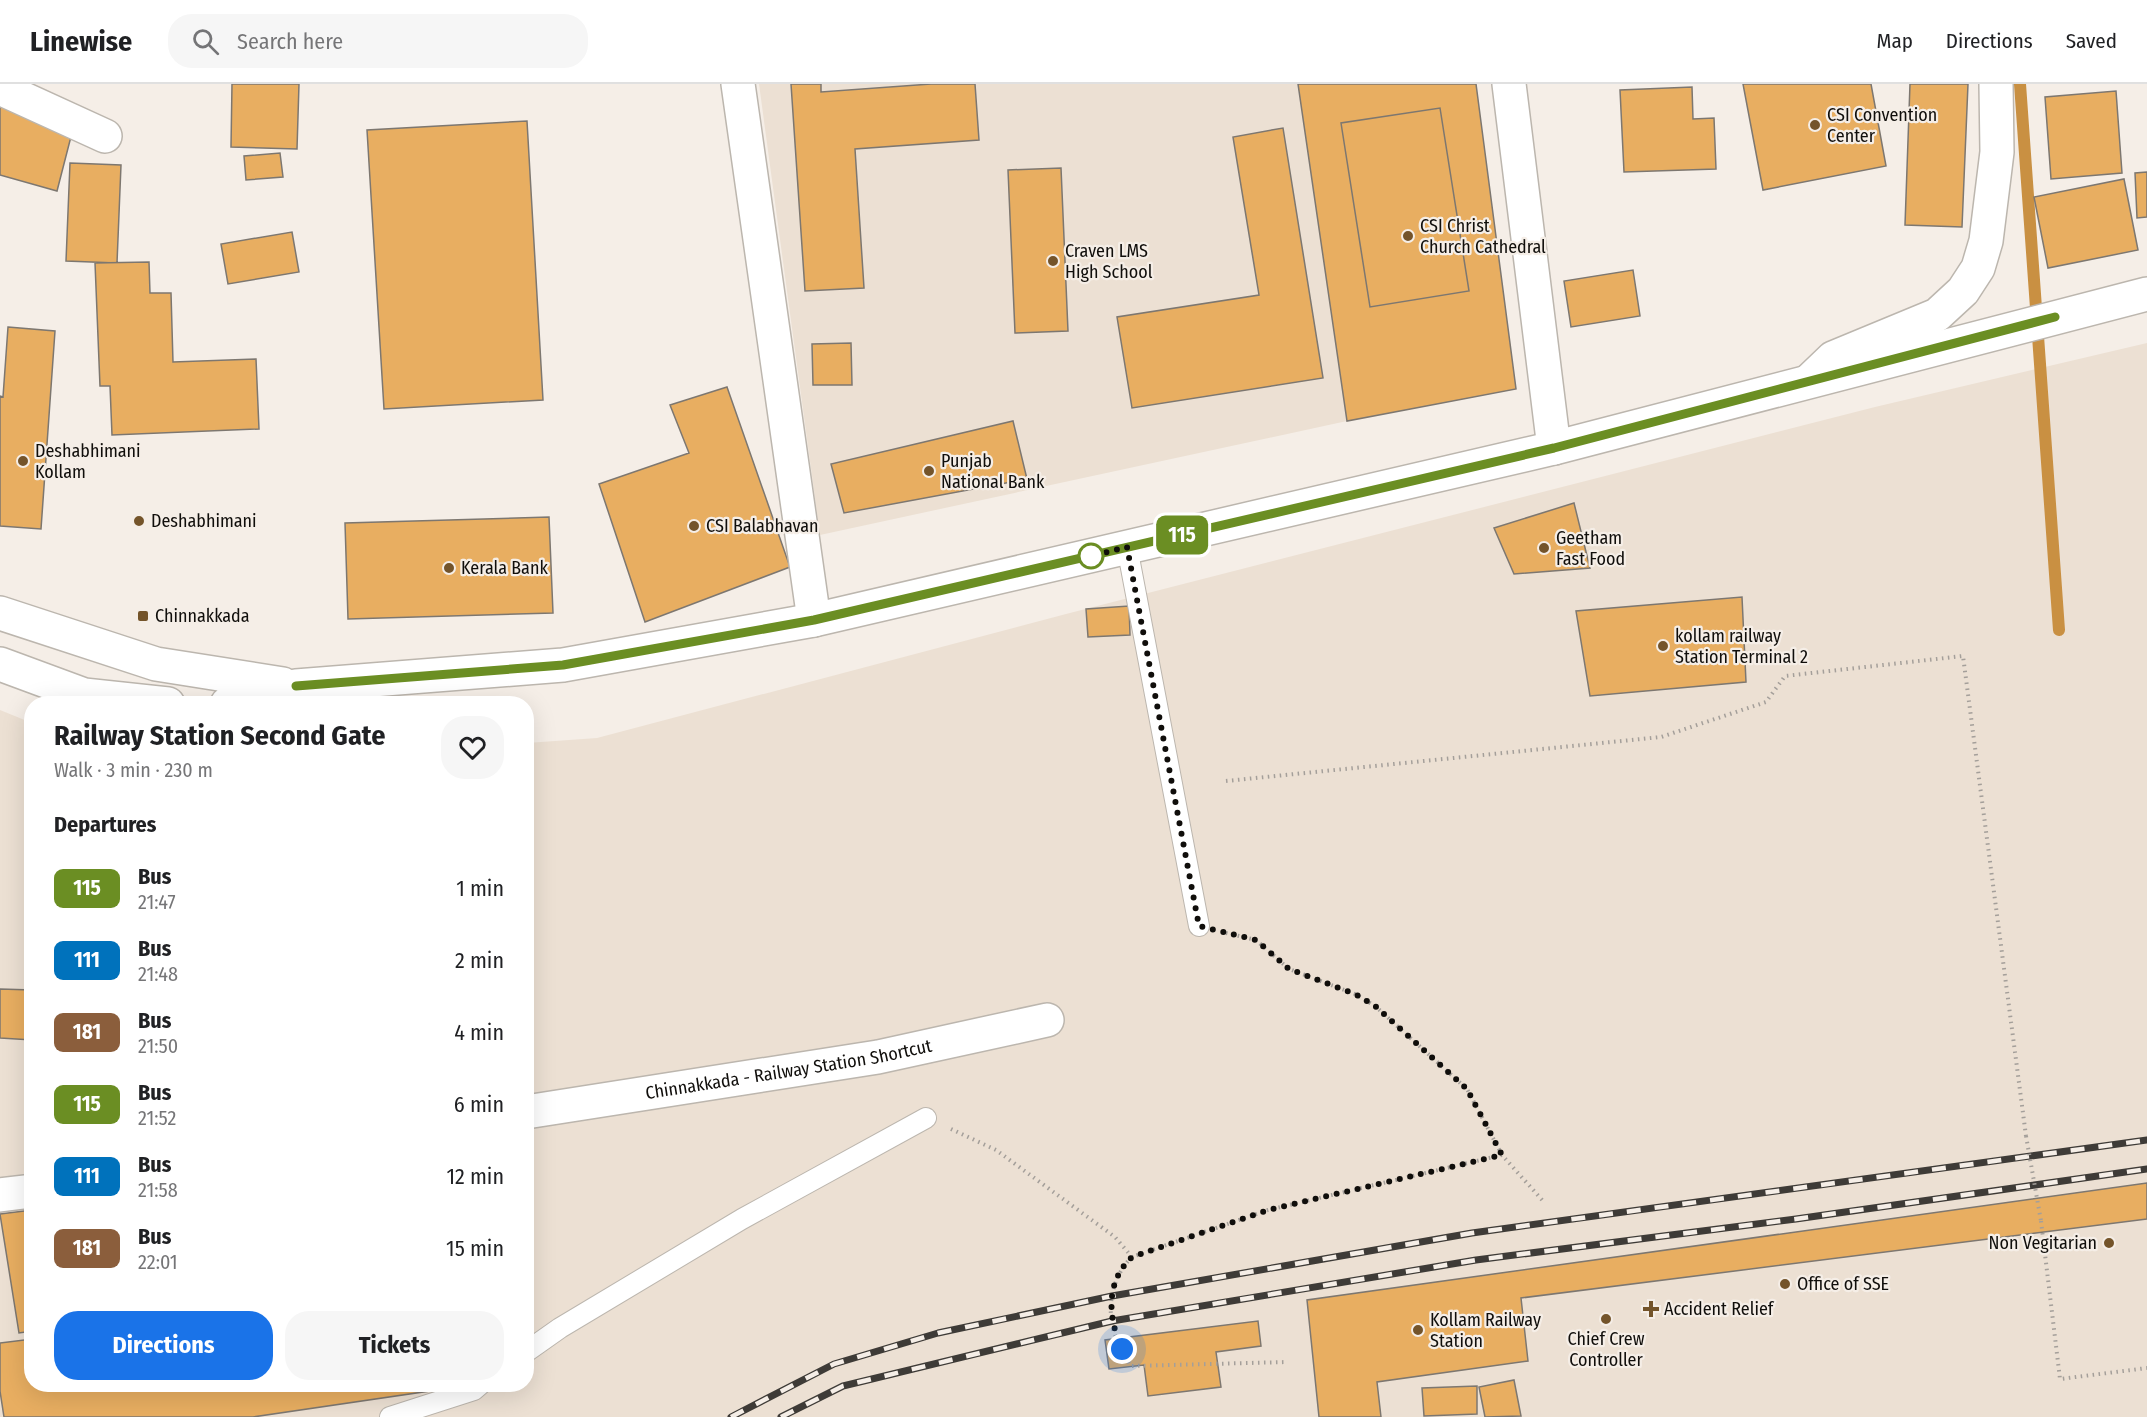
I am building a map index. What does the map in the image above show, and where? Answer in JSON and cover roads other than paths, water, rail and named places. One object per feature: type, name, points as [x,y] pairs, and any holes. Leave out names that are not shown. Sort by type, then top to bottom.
[{"type":"main road","points":[[738,84],[814,620]]},
{"type":"main road","points":[[1509,84],[1554,448]]},
{"type":"main road","points":[[1809,381],[1833,358],[1937,315],[1963,291],[1978,268],[1986,241],[1997,152],[1996,84]]},
{"type":"main road","points":[[0,88],[105,136]]},
{"type":"main road","points":[[258,696],[296,686],[563,665],[814,620],[1554,448],[2147,294]]},
{"type":"main road","points":[[0,613],[156,664],[296,686]]},
{"type":"main road","points":[[0,664],[84,695],[93,696]]},
{"type":"main road","name":"Chinnakkada - Railway Station Shortcut","points":[[534,1111],[878,1057],[1047,1020]]},
{"type":"main road","points":[[0,1196],[24,1192]]},
{"type":"lane","points":[[1127,547],[1199,926]]},
{"type":"lane","points":[[534,1346],[560,1328],[742,1219],[926,1118]]},
{"type":"lane","points":[[390,1417],[468,1392]]},
{"type":"waterway","points":[[2020,84],[2059,630]]},
{"type":"railway","points":[[731,1417],[834,1364],[938,1333],[1112,1296],[1472,1233],[2147,1140]]},
{"type":"railway","points":[[781,1417],[843,1386],[1112,1321],[1476,1260],[1796,1219],[2147,1169]]},
{"type":"place","name":"CSI Convention Center","points":[[1815,125]]},
{"type":"place","name":"CSI Christ Church Cathedral","points":[[1408,236]]},
{"type":"place","name":"Craven LMS High School","points":[[1053,261]]},
{"type":"place","name":"Deshabhimani Kollam","points":[[23,461]]},
{"type":"place","name":"Punjab National Bank","points":[[929,471]]},
{"type":"place","name":"Deshabhimani","points":[[139,521]]},
{"type":"place","name":"CSI Balabhavan","points":[[694,526]]},
{"type":"place","name":"Geetham Fast Food","points":[[1544,548]]},
{"type":"place","name":"Kerala Bank","points":[[449,568]]},
{"type":"place","name":"Chinnakkada","points":[[143,616]]},
{"type":"place","name":"kollam railway Station Terminal 2","points":[[1663,646]]},
{"type":"place","name":"Non Vegitarian","points":[[2109,1243]]},
{"type":"place","name":"Office of SSE","points":[[1785,1284]]},
{"type":"place","name":"Accident Relief","points":[[1651,1309]]},
{"type":"place","name":"Chief Crew Controller","points":[[1606,1319]]},
{"type":"place","name":"Kollam Railway Station","points":[[1418,1330]]}]
